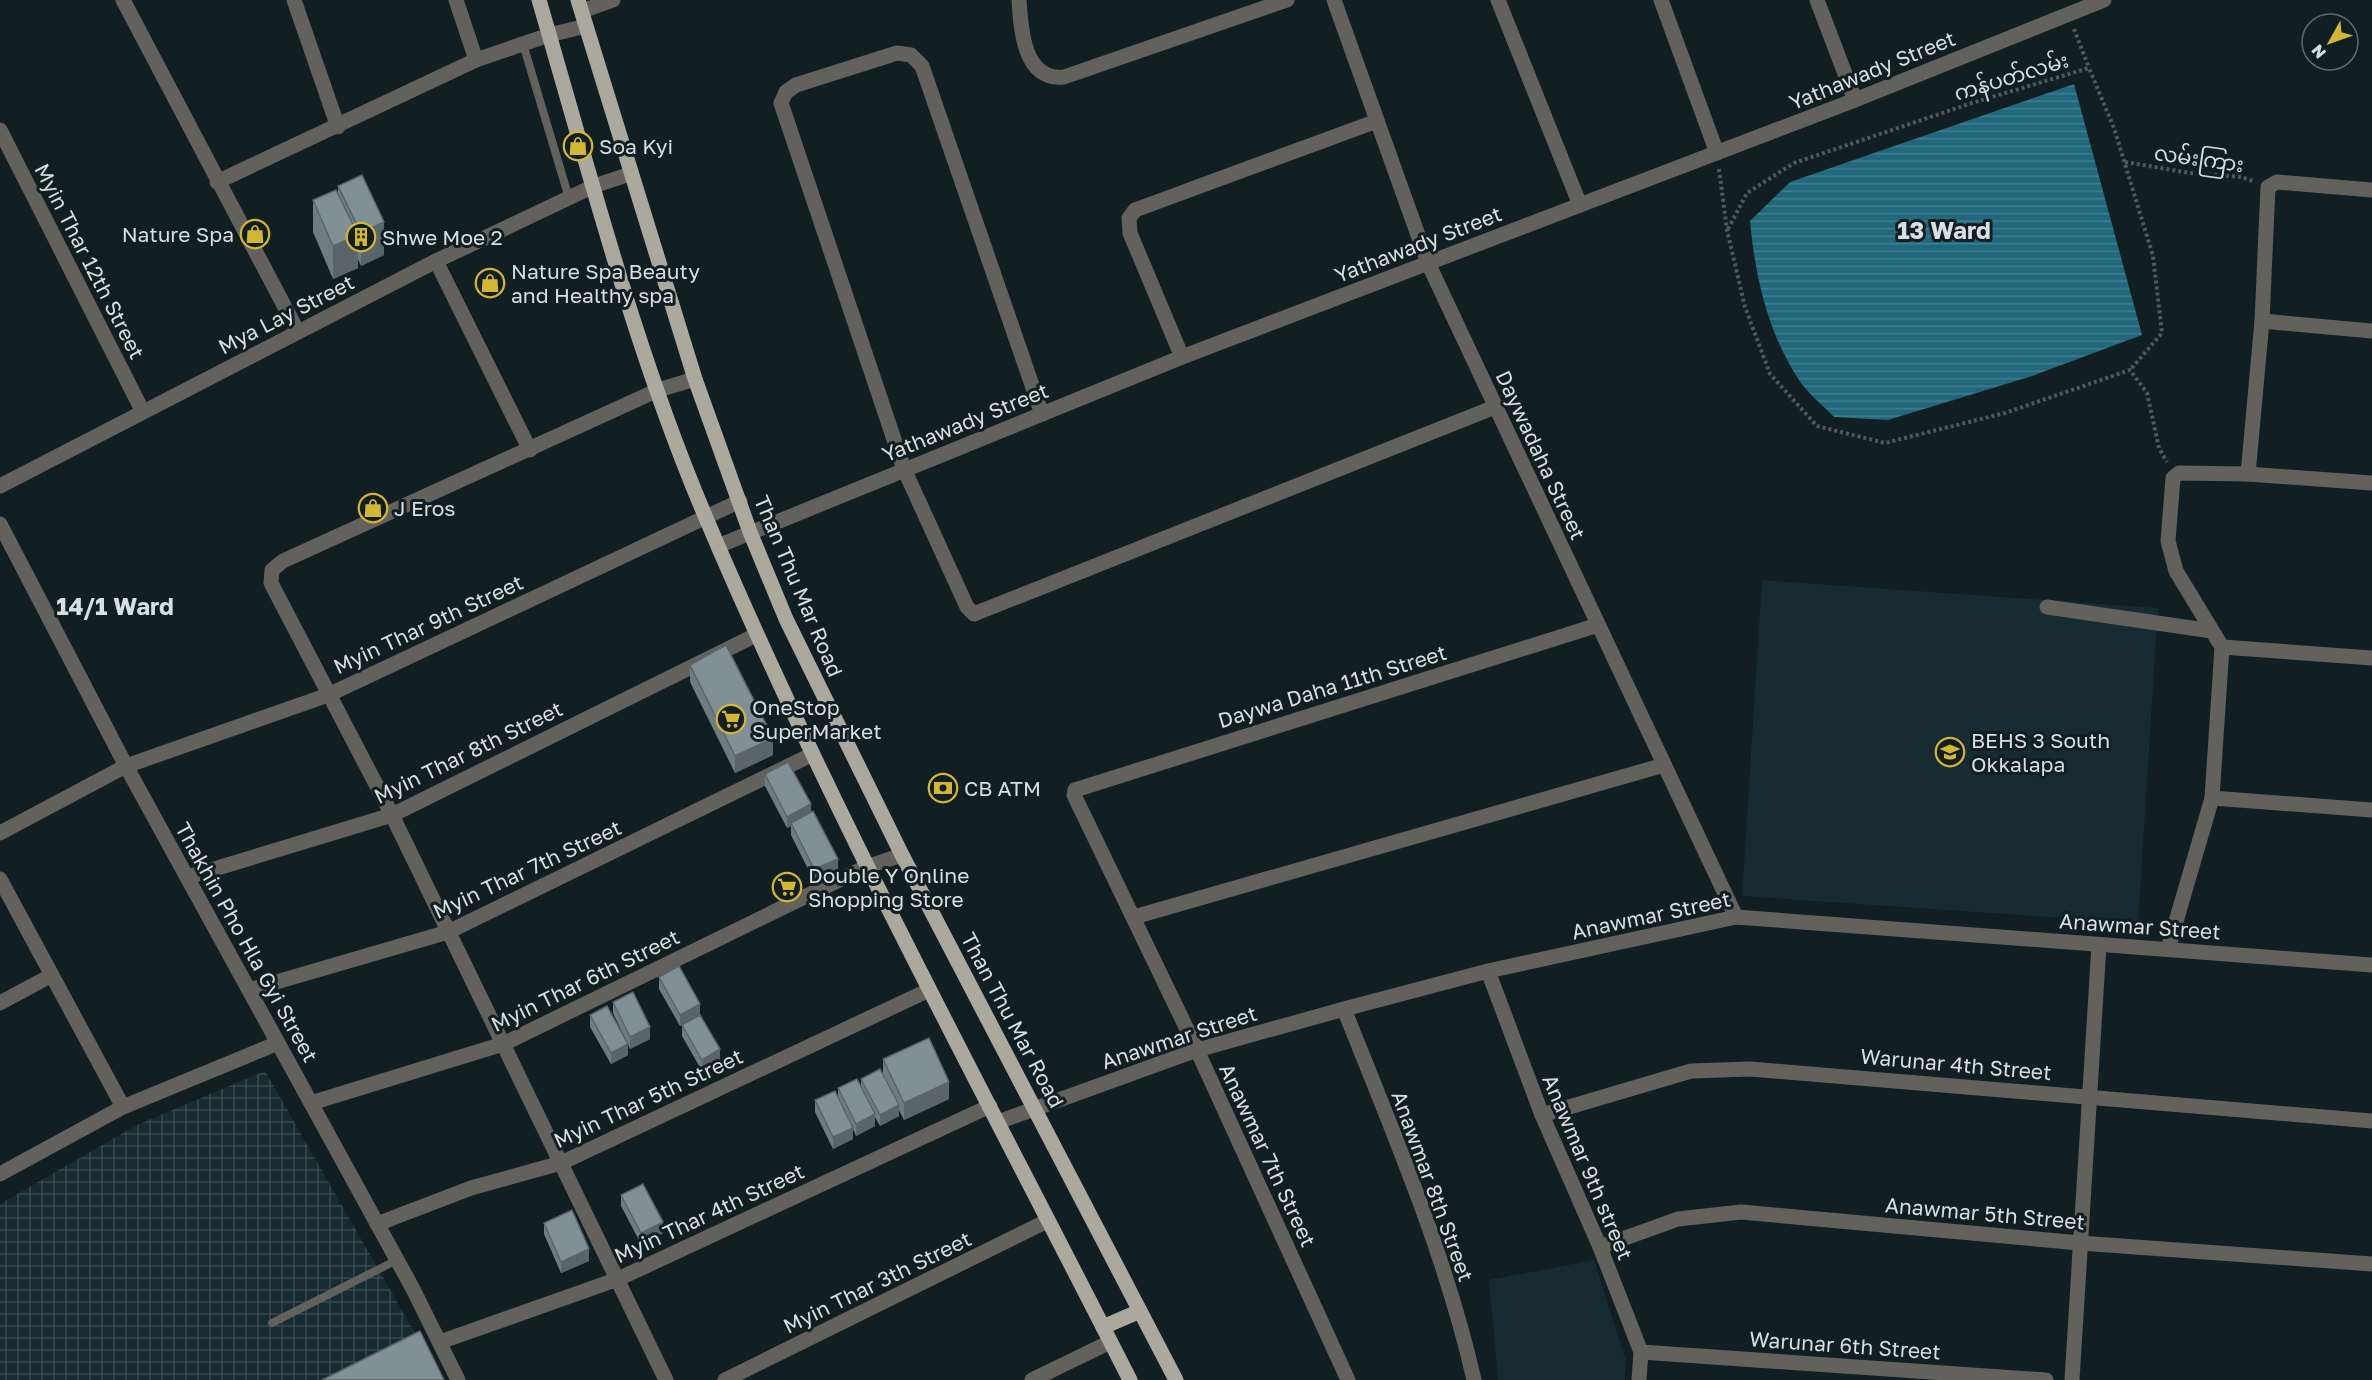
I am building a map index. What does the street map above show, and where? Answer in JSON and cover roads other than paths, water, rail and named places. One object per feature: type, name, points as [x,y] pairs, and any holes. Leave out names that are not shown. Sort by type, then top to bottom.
[{"type":"main road","points":[[539,0],[636,326],[705,516],[756,635],[866,867],[1130,1380]]},
{"type":"main road","name":"Than Thu Mar Road","points":[[582,12],[695,379],[750,532],[786,619],[902,855],[1176,1380]]},
{"type":"main road","points":[[1103,1327],[1140,1311]]},
{"type":"street","points":[[123,0],[297,332]]},
{"type":"street","points":[[294,0],[338,126]]},
{"type":"street","points":[[456,0],[476,60]]},
{"type":"street","points":[[217,182],[476,60],[549,35],[582,12],[613,0]]},
{"type":"street","points":[[1019,0],[1028,53],[1040,74],[1052,78],[1064,77],[1287,0]]},
{"type":"street","name":"Daywadaha Street","points":[[1334,0],[1428,262],[1736,917]]},
{"type":"street","points":[[1498,0],[1580,205]]},
{"type":"street","points":[[1661,0],[1717,153]]},
{"type":"street","points":[[1816,0],[1855,100]]},
{"type":"street","name":"Yathawady Street","points":[[718,546],[1182,357],[1855,100],[2104,0]]},
{"type":"street","points":[[1041,414],[922,66],[911,55],[897,52],[796,85],[786,92],[780,103],[904,469],[967,607],[974,614],[1495,407]]},
{"type":"street","points":[[1182,357],[1130,233],[1129,218],[1135,210],[1377,121]]},
{"type":"street","name":"Myin Thar 12th Street","points":[[0,130],[142,411]]},
{"type":"street","name":"Mya Lay Street","points":[[0,486],[436,261],[594,186],[630,174]]},
{"type":"street","points":[[2248,474],[2262,321],[2268,187],[2277,182],[2372,190]]},
{"type":"street","points":[[436,261],[530,450]]},
{"type":"street","points":[[2262,321],[2372,331]]},
{"type":"street","points":[[666,1380],[392,815],[271,583],[272,570],[294,556],[658,390],[695,379]]},
{"type":"street","points":[[2168,949],[2212,798],[2222,647],[2175,571],[2168,541],[2174,477],[2180,473],[2248,474],[2372,483]]},
{"type":"street","name":"Myin Thar 9th Street","points":[[0,833],[126,766],[328,696],[740,501]]},
{"type":"street","name":"Thakhin Pho Hla Gyi Street","points":[[0,524],[126,766],[397,1260],[458,1380]]},
{"type":"street","points":[[2048,607],[2212,631]]},
{"type":"street","name":"Daywa Daha 11th Street","points":[[1079,787],[1598,625]]},
{"type":"street","name":"Myin Thar 8th Street","points":[[188,877],[392,815],[756,635]]},
{"type":"street","points":[[2222,647],[2372,658]]},
{"type":"street","name":"Myin Thar 7th Street","points":[[249,990],[448,932],[812,755]]},
{"type":"street","points":[[1134,917],[1664,765]]},
{"type":"street","name":"Anawmar 7th Street","points":[[1079,787],[1074,795],[1197,1050],[1348,1380]]},
{"type":"street","points":[[2212,798],[2372,810]]},
{"type":"street","name":"Myin Thar 6th Street","points":[[311,1103],[503,1044],[866,867],[902,855]]},
{"type":"street","points":[[0,879],[123,1107]]},
{"type":"street","name":"Anawmar Street","points":[[998,1122],[1197,1050],[1344,1009],[1488,971],[1736,917],[2372,965]]},
{"type":"street","points":[[2072,1380],[2099,945]]},
{"type":"street","name":"Anawmar 9th street","points":[[1488,971],[1542,1115],[1600,1247],[1641,1352],[1639,1380]]},
{"type":"street","points":[[0,1003],[52,975]]},
{"type":"street","name":"Myin Thar 5th Street","points":[[377,1224],[471,1188],[561,1163],[929,990]]},
{"type":"street","name":"Anawmar 8th Street","points":[[1344,1009],[1410,1174],[1463,1333],[1474,1380]]},
{"type":"street","points":[[0,1174],[123,1107],[278,1043]]},
{"type":"street","name":"Warunar 4th Street","points":[[1542,1115],[1691,1071],[1750,1069],[2372,1121]]},
{"type":"street","name":"Myin Thar 4th Street","points":[[440,1342],[618,1279],[990,1106]]},
{"type":"street","name":"Anawmar 5th Street","points":[[1600,1247],[1678,1219],[1741,1212],[2080,1243],[2372,1264]]},
{"type":"street","name":"Myin Thar 3th Street","points":[[725,1380],[1047,1221]]},
{"type":"street","points":[[1032,1380],[1110,1342]]},
{"type":"street","name":"Warunar 6th Street","points":[[1641,1352],[2046,1380]]},
{"type":"lane","points":[[523,44],[569,198]]},
{"type":"lane","points":[[272,1323],[397,1260]]},
{"type":"water","points":[[2074,84],[2142,335],[2029,377],[1888,420],[1834,417],[1803,385],[1779,343],[1765,304],[1755,263],[1750,221],[1790,182]]},
{"type":"place","name":"Soa Kyi","points":[[578,146]]},
{"type":"place","name":"Nature Spa","points":[[255,234]]},
{"type":"place","name":"Shwe Moe 2","points":[[361,237]]},
{"type":"place","name":"Nature Spa Beauty and Healthy spa","points":[[490,283]]},
{"type":"place","name":"J Eros","points":[[373,508]]},
{"type":"place","name":"OneStop SuperMarket","points":[[731,719]]},
{"type":"place","name":"BEHS 3 South Okkalapa","points":[[1950,752]]},
{"type":"place","name":"CB ATM","points":[[943,788]]},
{"type":"place","name":"Double Y Online Shopping Store","points":[[787,887]]},
{"type":"district","name":"13 Ward","points":[[1944,229]]},
{"type":"district","name":"14/1 Ward","points":[[115,605]]}]
